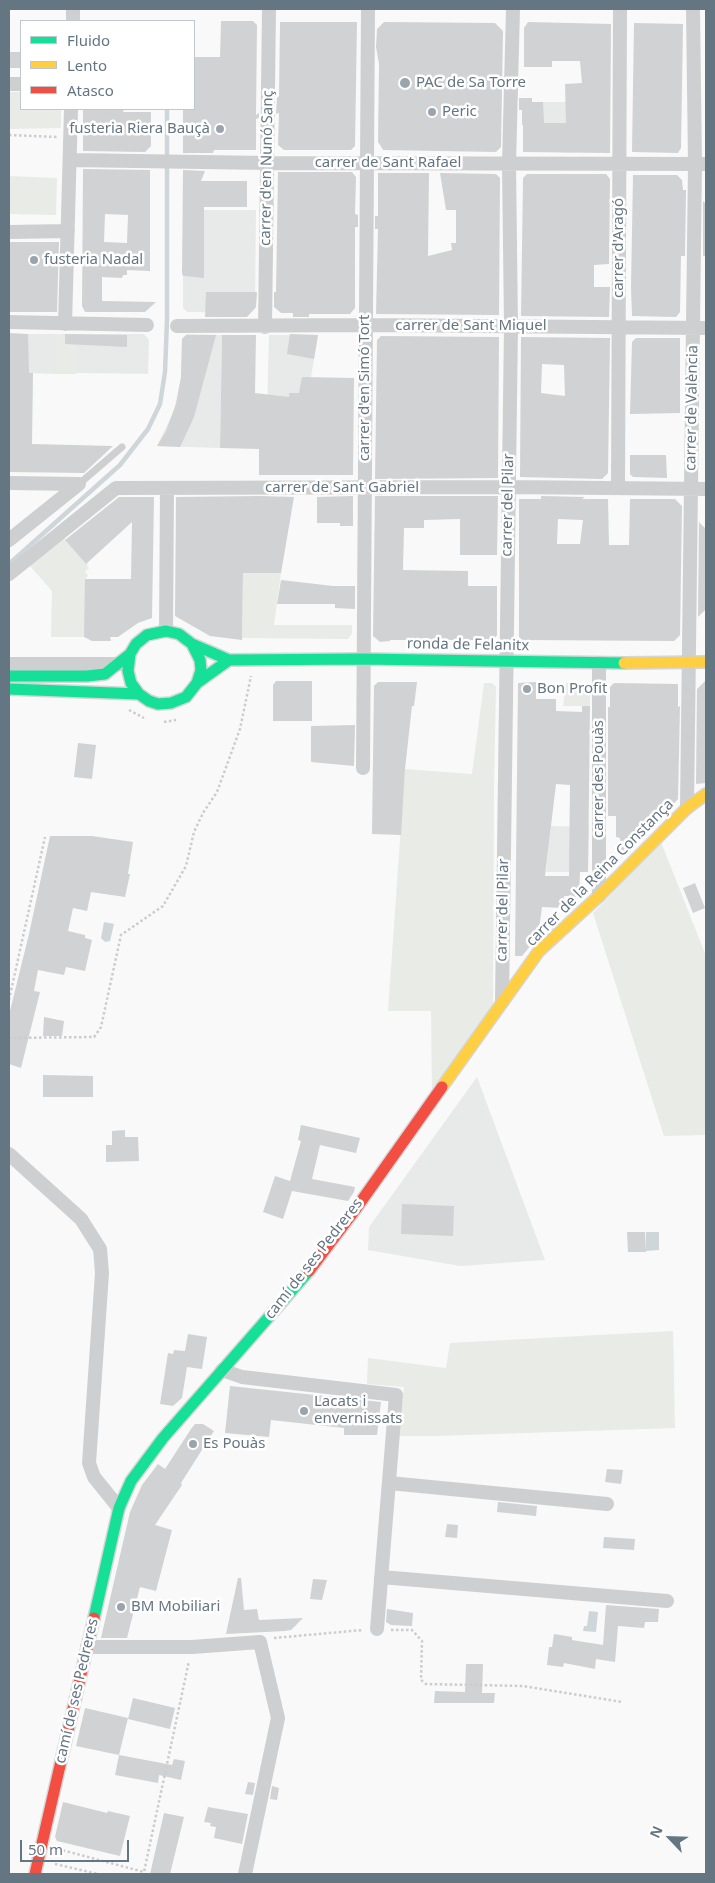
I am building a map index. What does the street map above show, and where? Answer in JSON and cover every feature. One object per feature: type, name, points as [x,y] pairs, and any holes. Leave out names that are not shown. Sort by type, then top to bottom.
[{"type":"street","name":"carrer d'en Nunó Sanç","points":[[265,327],[269,9]]},
{"type":"street","name":"carrer d'en Simó Tort","points":[[363,768],[368,9]]},
{"type":"street","name":"carrer del Pilar","points":[[502,1002],[511,326],[509,164],[513,9]]},
{"type":"street","name":"carrer d'Aragó","points":[[618,488],[620,9]]},
{"type":"street","name":"carrer de València","points":[[687,808],[691,489],[700,327],[701,164],[693,9]]},
{"type":"street","points":[[65,324],[71,110]]},
{"type":"street","name":"carrer de Sant Rafael","points":[[70,160],[267,163],[701,164]]},
{"type":"street","points":[[9,232],[68,231]]},
{"type":"street","points":[[9,322],[147,326]]},
{"type":"street","name":"carrer de Sant Miquel","points":[[177,326],[700,327]]},
{"type":"street","points":[[9,483],[79,484]]},
{"type":"street","points":[[9,540],[79,484]]},
{"type":"street","name":"carrer de Sant Gabriel","points":[[9,574],[116,488],[508,487],[706,489]]},
{"type":"street","points":[[166,631],[167,488]]},
{"type":"street","points":[[9,676],[87,676],[105,674],[130,654],[136,644],[147,635],[166,631],[179,634],[192,644],[229,660]]},
{"type":"street","points":[[192,644],[200,660],[201,670],[197,683]]},
{"type":"street","points":[[130,654],[128,671],[131,683],[139,694],[149,701],[158,704],[171,703],[186,697],[197,683],[229,660]]},
{"type":"street","name":"ronda de Felanitx","points":[[229,660],[363,659],[599,663],[706,662]]},
{"type":"street","name":"carrer des Pouàs","points":[[599,663],[599,896]]},
{"type":"street","points":[[9,664],[119,664]]},
{"type":"street","points":[[9,689],[139,694]]},
{"type":"street","name":"carrer de la Reina Constança","points":[[502,1002],[539,951],[599,896],[687,808],[706,794]]},
{"type":"street","name":"camí de ses Pedreres","points":[[35,1874],[119,1508],[131,1481],[163,1438],[310,1269],[355,1210],[502,1002]]},
{"type":"street","points":[[9,1154],[81,1219],[100,1249],[102,1273],[89,1463],[94,1477],[119,1508]]},
{"type":"street","points":[[222,1370],[242,1377],[396,1395],[377,1629]]},
{"type":"street","points":[[389,1483],[607,1504]]},
{"type":"street","points":[[381,1576],[667,1601]]},
{"type":"street","points":[[87,1647],[192,1647],[260,1642],[278,1718],[245,1874]]},
{"type":"lane","points":[[79,484],[122,447]]},
{"type":"path","points":[[9,135],[70,137]]},
{"type":"path","points":[[9,1038],[94,1037],[101,1027],[121,935],[163,906],[186,866],[194,832],[216,792],[240,729],[252,675],[253,660]]},
{"type":"path","points":[[9,1000],[45,837]]},
{"type":"path","points":[[260,1642],[278,1636],[377,1629],[412,1630],[422,1641],[421,1680],[426,1684],[524,1686],[622,1702]]},
{"type":"path","points":[[42,1845],[144,1872],[192,1647]]},
{"type":"path","points":[[39,1860],[98,1874]]},
{"type":"shaded area","points":[[9,92],[20,92],[20,110],[61,110],[61,128],[9,129]]},
{"type":"shaded area","points":[[523,102],[576,102],[575,153],[557,152],[523,126]]},
{"type":"shaded area","points":[[10,176],[57,178],[56,215],[9,214]]},
{"type":"shaded area","points":[[204,210],[256,210],[255,309],[250,313],[187,312],[183,308],[183,276],[193,277],[204,273]]},
{"type":"shaded area","points":[[28,334],[56,334],[56,374],[28,373]]},
{"type":"shaded area","points":[[56,334],[76,334],[76,374],[56,374]]},
{"type":"shaded area","points":[[76,334],[144,334],[149,340],[148,374],[76,373]]},
{"type":"shaded area","points":[[187,334],[222,335],[220,448],[157,446],[174,411],[181,377],[182,339]]},
{"type":"shaded area","points":[[269,335],[318,335],[310,377],[309,396],[267,413]]},
{"type":"shaded area","points":[[63,537],[85,563],[89,564],[87,565],[89,569],[85,571],[88,576],[85,579],[85,637],[51,637],[52,591],[30,566]]},
{"type":"shaded area","points":[[243,573],[281,573],[274,625],[352,625],[352,634],[348,639],[242,638]]},
{"type":"shaded area","points":[[484,683],[492,683],[496,687],[493,1012],[432,1095],[431,1011],[388,1011],[405,769],[472,774]]},
{"type":"shaded area","points":[[566,683],[586,683],[590,687],[590,706],[563,706]]},
{"type":"shaded area","points":[[551,826],[589,827],[588,872],[546,872]]},
{"type":"shaded area","points":[[661,842],[706,956],[706,1135],[664,1136],[593,913]]},
{"type":"shaded area","points":[[104,922],[114,924],[110,941],[105,942],[101,938]]},
{"type":"shaded area","points":[[477,1077],[545,1260],[460,1266],[368,1250],[369,1227]]},
{"type":"shaded area","points":[[646,1232],[659,1232],[659,1250],[646,1251]]},
{"type":"shaded area","points":[[673,1331],[675,1428],[399,1436],[404,1387],[367,1384],[368,1358],[446,1368],[450,1343]]},
{"type":"shaded area","points":[[589,1611],[598,1612],[596,1632],[583,1631],[584,1626],[587,1626]]},
{"type":"building","name":"fusteria Riera Bauçà","points":[[221,21],[253,21],[257,25],[256,115],[259,113],[259,118],[256,119],[256,150],[214,150],[213,153],[183,153],[183,110],[195,110],[195,57],[220,57]]},
{"type":"building","points":[[280,22],[357,22],[355,146],[351,150],[284,150],[278,145],[279,113],[276,114],[277,98],[279,96]]},
{"type":"building","points":[[384,22],[495,23],[503,31],[501,147],[496,152],[383,150],[378,142],[379,64],[376,47],[377,29]]},
{"type":"building","points":[[528,22],[611,24],[610,153],[523,152],[522,110],[519,110],[519,98],[532,98],[532,102],[543,102],[544,123],[566,123],[565,84],[582,83],[580,61],[552,61],[552,67],[524,67],[524,28]]},
{"type":"building","points":[[634,23],[683,24],[681,148],[678,153],[632,152]]},
{"type":"building","points":[[9,52],[20,52],[20,68],[9,68]]},
{"type":"building","points":[[83,110],[151,112],[151,146],[145,152],[83,151]]},
{"type":"building","points":[[83,169],[150,170],[150,271],[127,270],[127,275],[123,275],[122,278],[102,277],[102,301],[156,302],[145,312],[85,312],[82,306]],"holes":[[[105,214],[128,215],[127,243],[104,242]]]},
{"type":"building","points":[[183,170],[205,171],[201,181],[247,181],[247,207],[204,207],[204,278],[183,276],[182,273]]},
{"type":"building","points":[[278,172],[352,172],[356,177],[355,214],[358,215],[358,227],[355,227],[355,308],[350,314],[309,314],[309,317],[293,317],[293,313],[281,313],[274,307],[274,292],[276,292]]},
{"type":"building","points":[[378,173],[429,173],[428,256],[452,250],[451,243],[456,243],[456,210],[446,210],[440,173],[496,174],[500,178],[499,315],[376,314],[378,229],[375,229],[375,216],[378,216]]},
{"type":"building","points":[[527,174],[606,174],[610,179],[609,264],[594,265],[594,287],[610,287],[609,317],[521,316],[523,178]]},
{"type":"building","points":[[633,175],[677,175],[682,180],[683,190],[686,190],[685,256],[681,256],[680,312],[676,317],[632,316]]},
{"type":"building","points":[[703,201],[706,204],[706,256],[703,256]]},
{"type":"building","name":"fusteria Nadal","points":[[9,242],[59,242],[57,312],[9,312]]},
{"type":"building","points":[[206,292],[257,292],[256,307],[247,317],[205,317]]},
{"type":"building","points":[[9,333],[28,334],[29,373],[33,373],[32,444],[113,446],[84,473],[9,472]]},
{"type":"building","points":[[65,334],[127,335],[127,347],[65,344]]},
{"type":"building","points":[[290,334],[318,335],[314,359],[287,354]]},
{"type":"building","points":[[186,335],[216,335],[194,417],[180,447],[157,446],[166,431],[176,404],[181,377],[182,339]]},
{"type":"building","points":[[222,335],[256,335],[255,393],[289,397],[289,393],[299,393],[302,377],[354,378],[353,475],[259,475],[259,449],[220,448]]},
{"type":"building","points":[[381,336],[499,337],[498,478],[375,479],[377,340]]},
{"type":"building","points":[[521,337],[610,338],[608,473],[602,479],[520,477]],"holes":[[[542,364],[564,365],[565,396],[541,393]]]},
{"type":"building","points":[[636,338],[680,338],[680,413],[630,414],[632,342]]},
{"type":"building","points":[[630,455],[666,455],[667,478],[633,477],[630,474]]},
{"type":"building","points":[[353,496],[353,526],[340,526],[340,523],[317,523],[317,497]]},
{"type":"building","points":[[375,496],[498,496],[497,555],[460,555],[460,519],[424,520],[424,528],[404,528],[403,570],[468,571],[468,586],[497,586],[497,635],[494,640],[414,642],[415,640],[390,640],[380,642],[373,636]]},
{"type":"building","points":[[541,496],[608,499],[609,545],[629,545],[630,499],[675,499],[682,506],[680,635],[674,641],[522,640],[519,637],[519,499],[541,499]],"holes":[[[558,519],[583,520],[580,544],[557,544]]]},
{"type":"building","points":[[119,497],[154,497],[152,618],[138,623],[118,637],[110,637],[111,641],[92,641],[84,637],[85,579],[131,579],[132,522],[86,564],[65,540]]},
{"type":"building","points":[[176,497],[294,497],[281,573],[243,573],[242,640],[210,636],[175,616]]},
{"type":"building","points":[[699,522],[706,529],[706,609],[698,617]]},
{"type":"building","points":[[281,580],[333,586],[355,586],[355,609],[335,608],[335,604],[277,604]]},
{"type":"building","points":[[706,680],[706,783],[696,784],[697,689]]},
{"type":"building","points":[[276,681],[312,681],[312,721],[273,721],[273,685]]},
{"type":"building","points":[[378,682],[417,682],[414,706],[412,706],[405,769],[401,835],[372,834],[374,686]]},
{"type":"building","points":[[536,682],[536,699],[556,699],[556,711],[582,712],[582,706],[590,706],[588,872],[580,872],[579,897],[564,896],[563,908],[542,907],[538,937],[522,956],[515,956],[518,683]],"holes":[[[556,784],[570,785],[569,876],[545,876]]]},
{"type":"building","points":[[614,683],[678,684],[678,707],[680,706],[678,799],[651,828],[637,827],[635,844],[621,858],[620,838],[616,837],[616,816],[608,816],[608,707],[610,707],[610,687]]},
{"type":"building","points":[[355,725],[354,766],[311,762],[311,726]]},
{"type":"building","points":[[78,743],[96,745],[92,779],[74,777]]},
{"type":"building","points":[[50,836],[92,836],[133,842],[128,874],[130,874],[125,897],[91,892],[87,911],[73,908],[68,931],[85,935],[85,938],[92,940],[85,971],[66,967],[64,975],[38,970],[34,991],[40,992],[21,1068],[9,1064],[9,1015]]},
{"type":"building","points":[[695,883],[705,908],[693,913],[683,888]]},
{"type":"building","points":[[44,1017],[64,1021],[62,1036],[43,1036]]},
{"type":"building","points":[[43,1075],[93,1076],[93,1097],[43,1097]]},
{"type":"building","points":[[301,1125],[360,1138],[356,1153],[320,1145],[312,1179],[355,1187],[348,1201],[292,1191],[283,1219],[263,1212],[275,1176],[290,1181],[301,1141],[298,1140]]},
{"type":"building","points":[[125,1130],[125,1137],[138,1137],[139,1161],[106,1162],[106,1145],[112,1145],[112,1131]]},
{"type":"building","points":[[402,1204],[454,1206],[453,1236],[401,1234]]},
{"type":"building","points":[[627,1232],[645,1232],[646,1252],[628,1252]]},
{"type":"building","points":[[188,1334],[207,1337],[202,1369],[187,1367],[182,1398],[173,1406],[160,1404],[168,1353],[173,1354],[174,1350],[185,1351]]},
{"type":"building","name":"Lacats i envernissats","points":[[230,1386],[381,1402],[377,1435],[344,1435],[344,1428],[271,1420],[269,1437],[225,1433]]},
{"type":"building","points":[[195,1424],[203,1424],[214,1431],[181,1483],[182,1485],[155,1525],[172,1530],[156,1591],[140,1587],[127,1638],[101,1638],[130,1512],[142,1485],[158,1464],[165,1469]]},
{"type":"building","points":[[607,1469],[623,1470],[621,1484],[605,1482]]},
{"type":"building","points":[[498,1502],[537,1506],[536,1516],[497,1512]]},
{"type":"building","points":[[447,1524],[458,1525],[457,1538],[445,1537]]},
{"type":"building","points":[[604,1537],[635,1539],[634,1550],[603,1548]]},
{"type":"building","points":[[238,1578],[241,1578],[244,1610],[257,1609],[259,1620],[303,1618],[291,1630],[226,1634]]},
{"type":"building","points":[[313,1579],[327,1580],[322,1600],[310,1599]]},
{"type":"building","points":[[606,1605],[659,1609],[658,1622],[645,1622],[644,1628],[618,1626],[615,1662],[596,1659],[595,1669],[564,1663],[563,1667],[547,1665],[549,1647],[552,1647],[554,1634],[572,1637],[572,1640],[603,1645]]},
{"type":"building","points":[[387,1609],[413,1613],[412,1626],[391,1625],[386,1622]]},
{"type":"building","points":[[466,1664],[483,1664],[482,1693],[495,1693],[494,1703],[434,1703],[435,1691],[465,1692]]},
{"type":"building","points":[[133,1698],[175,1708],[170,1729],[128,1719]]},
{"type":"building","points":[[85,1708],[128,1718],[119,1755],[76,1746]]},
{"type":"building","points":[[119,1755],[172,1765],[174,1759],[185,1761],[181,1780],[159,1775],[158,1783],[115,1775]]},
{"type":"building","points":[[248,1782],[255,1783],[253,1795],[245,1794]]},
{"type":"building","points":[[272,1786],[279,1788],[277,1800],[270,1799]]},
{"type":"building","points":[[63,1802],[107,1813],[108,1811],[130,1816],[120,1856],[57,1841],[55,1837]]},
{"type":"building","points":[[208,1807],[248,1814],[242,1844],[214,1838],[216,1827],[210,1826],[211,1823],[204,1822]]},
{"type":"building","points":[[164,1813],[184,1817],[170,1874],[150,1874]]},
{"type":"waterway","points":[[9,564],[120,465],[148,429],[160,404],[165,372],[167,320],[167,110]]},
{"type":"traffic: fast","points":[[9,676],[87,676],[105,674],[130,654],[136,644],[147,635],[166,631],[179,634],[192,644],[200,660],[201,670],[197,683]]},
{"type":"traffic: fast","points":[[192,644],[229,660],[363,659],[624,663]]},
{"type":"traffic: fast","points":[[130,654],[128,671],[131,683],[139,694],[149,701],[158,704],[171,703],[186,697],[197,683],[229,660]]},
{"type":"traffic: fast","points":[[9,689],[139,694]]},
{"type":"traffic: fast","points":[[94,1618],[119,1508],[131,1481],[163,1438],[309,1271]]},
{"type":"traffic: slow","points":[[624,663],[706,662]]},
{"type":"traffic: slow","points":[[442,1087],[539,951],[599,896],[687,808],[706,794]]},
{"type":"traffic: jam","points":[[309,1271],[355,1210],[442,1087]]},
{"type":"traffic: jam","points":[[35,1874],[94,1618]]},
{"type":"place","name":"PAC de Sa Torre","points":[[405,83]]},
{"type":"place","name":"Peric","points":[[432,112]]},
{"type":"place","name":"fusteria Riera Bauçà","points":[[220,129]]},
{"type":"place","name":"fusteria Nadal","points":[[34,260]]},
{"type":"place","name":"Bon Profit","points":[[527,689]]},
{"type":"place","name":"Lacats i envernissats","points":[[304,1411]]},
{"type":"place","name":"Es Pouàs","points":[[193,1444]]},
{"type":"place","name":"BM Mobiliari","points":[[121,1607]]}]
